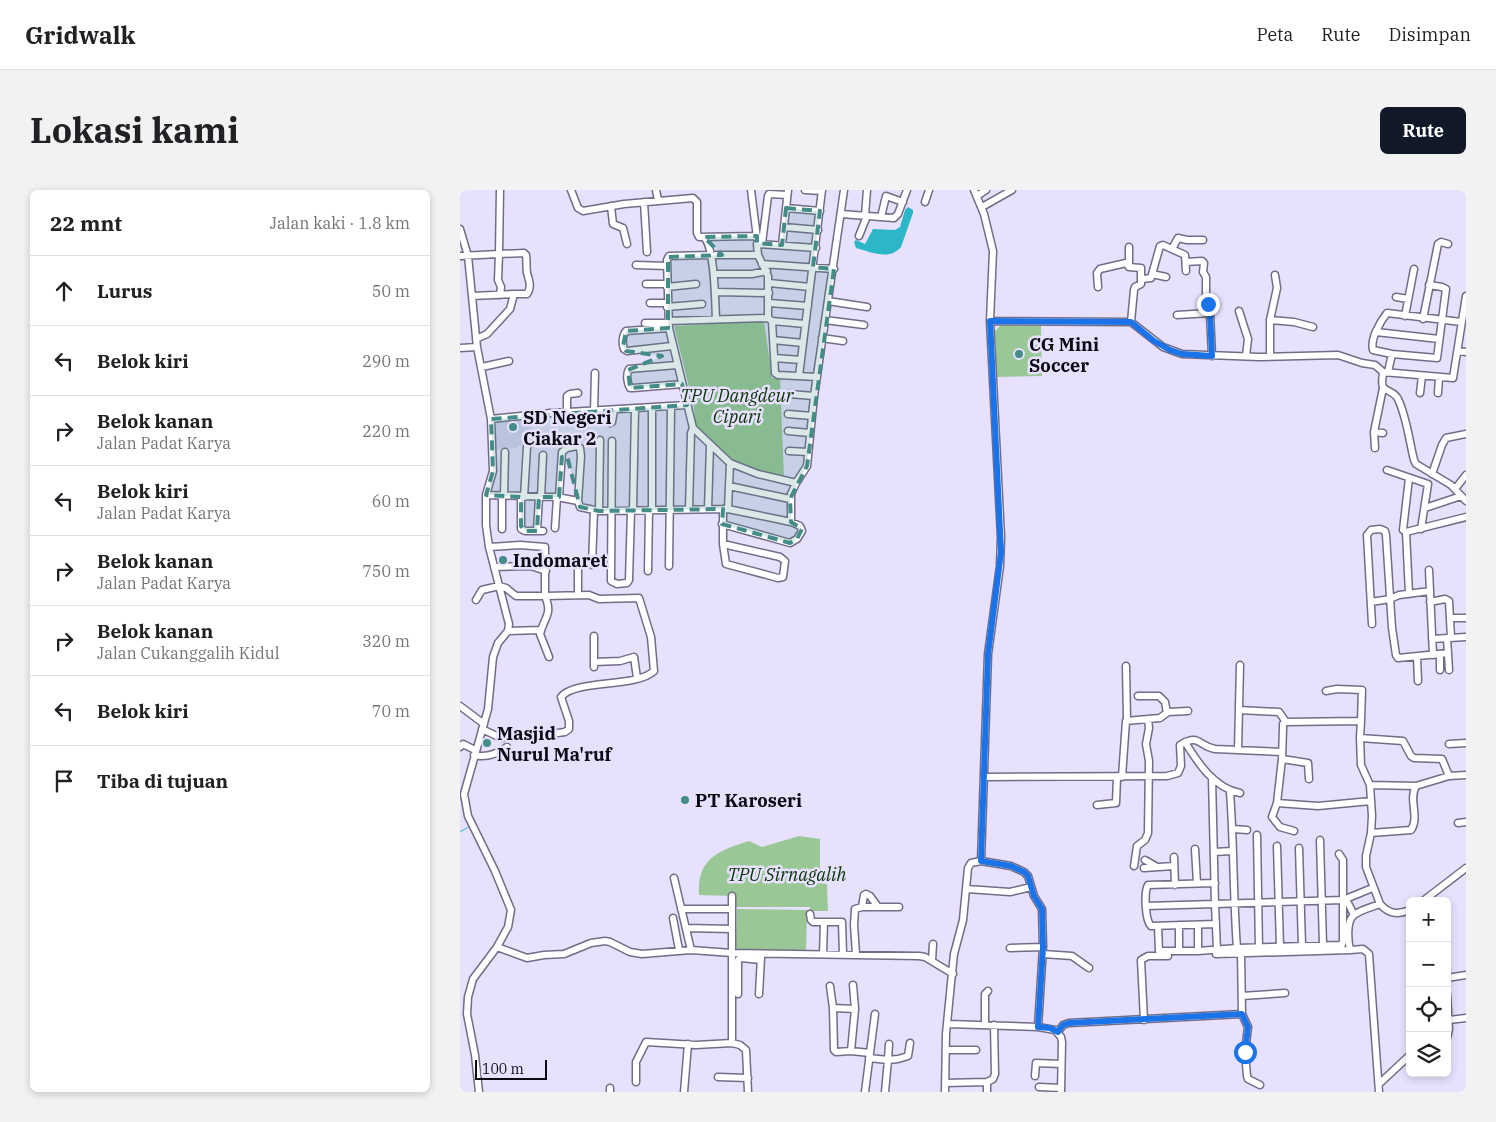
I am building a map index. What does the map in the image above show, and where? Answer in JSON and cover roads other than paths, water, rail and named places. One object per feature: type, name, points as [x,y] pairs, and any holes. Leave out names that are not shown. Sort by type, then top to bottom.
[{"type":"street","points":[[500,190],[498,280],[501,287],[500,295]]},
{"type":"street","points":[[571,190],[579,210],[583,211],[658,200],[694,199],[697,202],[697,233],[699,237],[757,236]]},
{"type":"street","points":[[656,190],[658,200]]},
{"type":"street","points":[[751,190],[757,236],[760,244]]},
{"type":"street","points":[[799,376],[822,191],[805,190]]},
{"type":"street","points":[[792,522],[790,499],[796,483],[804,472],[808,452],[814,396],[844,190]]},
{"type":"street","points":[[860,236],[866,216],[867,190]]},
{"type":"street","points":[[841,214],[894,218],[907,190]]},
{"type":"street","points":[[925,202],[929,190]]},
{"type":"street","points":[[981,861],[988,654],[1001,552],[990,321],[993,251],[982,207],[975,193],[986,190]]},
{"type":"street","points":[[982,207],[1012,190]]},
{"type":"street","points":[[782,246],[788,193],[773,193],[768,196],[758,255],[767,271],[769,283],[774,371],[778,375],[817,377]]},
{"type":"street","points":[[881,217],[886,196],[903,202]]},
{"type":"street","points":[[644,202],[647,252]]},
{"type":"street","points":[[611,206],[613,224],[623,228],[627,244]]},
{"type":"street","points":[[786,208],[820,211]]},
{"type":"street","points":[[784,227],[818,230]]},
{"type":"street","points":[[460,229],[468,256],[477,347],[491,419],[493,471],[486,495],[485,518],[489,547],[508,617],[508,631],[498,643],[493,657],[489,700],[464,794],[466,808],[496,871],[511,910],[508,927],[497,947],[473,979],[464,1014],[475,1055],[479,1092]]},
{"type":"street","points":[[704,237],[713,255],[716,319]]},
{"type":"street","points":[[1172,249],[1178,238],[1203,240]]},
{"type":"street","points":[[1423,319],[1438,244],[1441,242],[1448,244]]},
{"type":"street","points":[[760,244],[816,248]]},
{"type":"street","points":[[1142,279],[1149,279],[1160,246],[1165,245],[1184,254],[1186,271]]},
{"type":"street","points":[[1129,247],[1129,267]]},
{"type":"street","points":[[460,256],[524,253],[526,255],[527,273],[530,278],[530,290],[527,294],[472,296]]},
{"type":"street","points":[[758,255],[669,256],[667,266],[668,324],[694,428],[730,463],[758,474],[796,483]]},
{"type":"street","points":[[1186,262],[1202,261],[1204,263],[1206,295],[1210,313],[1212,356]]},
{"type":"street","points":[[1098,287],[1098,270],[1126,263],[1129,267],[1141,268],[1142,279],[1141,284],[1134,290],[1131,322]]},
{"type":"street","points":[[762,264],[834,269]]},
{"type":"street","points":[[636,265],[667,266]]},
{"type":"street","points":[[1404,316],[1414,269]]},
{"type":"street","points":[[717,274],[759,274],[767,271]]},
{"type":"street","points":[[1152,274],[1166,277]]},
{"type":"street","points":[[1270,356],[1270,320],[1276,288],[1275,274]]},
{"type":"street","points":[[769,283],[810,286]]},
{"type":"street","points":[[646,284],[696,284]]},
{"type":"street","points":[[1429,285],[1442,287],[1446,290],[1441,320],[1437,361],[1373,350],[1372,346],[1376,332],[1387,313],[1423,319],[1441,320],[1461,322]]},
{"type":"street","points":[[718,292],[769,293]]},
{"type":"street","points":[[476,339],[487,334],[510,309],[514,294]]},
{"type":"street","points":[[990,321],[1131,322],[1154,341],[1182,354],[1212,356],[1338,355],[1375,365],[1385,372],[1453,378],[1466,296]]},
{"type":"street","points":[[1396,297],[1408,299]]},
{"type":"street","points":[[828,301],[867,307]]},
{"type":"street","points":[[650,303],[667,305],[702,304]]},
{"type":"street","points":[[769,303],[808,306]]},
{"type":"street","points":[[1239,311],[1248,339],[1246,356]]},
{"type":"street","points":[[1177,315],[1210,313]]},
{"type":"street","points":[[672,346],[627,351],[623,346],[624,334],[628,330],[716,319],[770,320],[806,324]]},
{"type":"street","points":[[825,320],[864,325]]},
{"type":"street","points":[[1270,320],[1313,326]]},
{"type":"street","points":[[645,323],[668,324]]},
{"type":"street","points":[[1376,332],[1439,339]]},
{"type":"street","points":[[822,338],[843,341]]},
{"type":"street","points":[[772,340],[803,343]]},
{"type":"street","points":[[460,348],[477,347]]},
{"type":"street","points":[[1458,351],[1466,352]]},
{"type":"street","points":[[1376,448],[1374,432],[1385,372],[1392,354]]},
{"type":"street","points":[[774,358],[801,360]]},
{"type":"street","points":[[482,367],[509,361]]},
{"type":"street","points":[[677,366],[628,370],[628,384],[630,388],[682,384]]},
{"type":"street","points":[[594,410],[596,373]]},
{"type":"street","points":[[1420,393],[1422,376]]},
{"type":"street","points":[[1438,393],[1440,378]]},
{"type":"street","points":[[1383,388],[1395,394],[1398,399],[1408,428],[1416,464],[1455,489],[1464,498]]},
{"type":"street","points":[[567,412],[567,396],[578,393]]},
{"type":"street","points":[[789,394],[814,396]]},
{"type":"street","points":[[491,419],[594,410],[687,405]]},
{"type":"street","points":[[668,566],[671,407]]},
{"type":"street","points":[[648,571],[652,408]]},
{"type":"street","points":[[612,441],[612,581],[617,584],[624,584],[629,580],[635,409]]},
{"type":"street","points":[[602,418],[610,423],[612,422],[614,410]]},
{"type":"street","points":[[788,414],[812,416]]},
{"type":"street","points":[[689,509],[691,433],[694,428]]},
{"type":"street","points":[[788,431],[810,433]]},
{"type":"street","points":[[1374,432],[1383,433]]},
{"type":"street","points":[[1432,474],[1446,438],[1466,434]]},
{"type":"street","points":[[546,564],[590,565],[597,510],[600,440]]},
{"type":"street","points":[[708,509],[710,445]]},
{"type":"street","points":[[555,528],[562,452],[577,446],[580,448],[581,456],[578,501],[580,507],[597,510],[726,509],[792,522],[802,529],[800,536],[792,542],[722,524]]},
{"type":"street","points":[[526,447],[521,528],[525,531],[540,531],[543,455]]},
{"type":"street","points":[[789,451],[808,452]]},
{"type":"street","points":[[502,529],[505,452]]},
{"type":"street","points":[[723,544],[780,558],[784,561],[783,577],[778,578],[728,566],[724,562],[723,544],[722,524],[726,509],[730,463]]},
{"type":"street","points":[[1387,470],[1428,484],[1421,529]]},
{"type":"street","points":[[1455,489],[1466,475]]},
{"type":"street","points":[[1409,478],[1403,530],[1406,532],[1409,594]]},
{"type":"street","points":[[729,486],[790,499]]},
{"type":"street","points":[[486,495],[558,497],[578,501]]},
{"type":"street","points":[[1425,508],[1464,498]]},
{"type":"street","points":[[1406,532],[1466,517]]},
{"type":"street","points":[[1372,624],[1367,535],[1369,531],[1380,529],[1385,531],[1386,535],[1396,655],[1398,658],[1448,654]]},
{"type":"street","points":[[489,547],[520,545],[544,546],[546,548],[546,596],[549,611],[541,630],[542,642],[549,657]]},
{"type":"street","points":[[578,564],[578,595]]},
{"type":"street","points":[[494,567],[531,566],[546,571]]},
{"type":"street","points":[[1429,570],[1432,639],[1440,670]]},
{"type":"street","points":[[460,706],[483,726],[501,738],[514,735],[527,738],[565,732],[569,729],[569,724],[562,700],[564,693],[588,686],[621,682],[649,675],[654,671],[650,637],[639,598],[599,599],[578,595],[516,596],[506,588],[499,586],[482,590],[476,600]]},
{"type":"street","points":[[1371,602],[1390,599],[1399,594],[1430,591]]},
{"type":"street","points":[[1430,602],[1444,599],[1449,601],[1451,618],[1448,654],[1449,670]]},
{"type":"street","points":[[1451,618],[1466,618]]},
{"type":"street","points":[[508,631],[541,630]]},
{"type":"street","points":[[594,636],[594,665],[634,657],[637,678]]},
{"type":"street","points":[[1432,639],[1466,637],[1466,643]]},
{"type":"street","points":[[1416,657],[1418,681]]},
{"type":"street","points":[[1238,750],[1240,665]]},
{"type":"street","points":[[1098,805],[1116,803],[1125,721],[1127,720],[1126,666]]},
{"type":"street","points":[[1326,691],[1337,689],[1362,690],[1360,721],[1361,765],[1370,785],[1372,833],[1366,867],[1380,904],[1386,911],[1394,914],[1406,911]]},
{"type":"street","points":[[1138,696],[1159,696],[1165,702],[1167,713]]},
{"type":"street","points":[[1239,710],[1279,712],[1286,722]]},
{"type":"street","points":[[1127,720],[1148,720],[1160,718],[1167,713],[1188,711]]},
{"type":"street","points":[[1134,866],[1137,846],[1147,837],[1149,815],[1149,761],[1146,744],[1149,728],[1148,720]]},
{"type":"street","points":[[1286,722],[1360,721]]},
{"type":"street","points":[[1286,722],[1283,724],[1277,803],[1272,817],[1280,827],[1294,831]]},
{"type":"street","points":[[1360,738],[1403,741],[1414,758],[1442,759],[1449,776]]},
{"type":"street","points":[[984,777],[1168,776],[1178,773],[1181,766],[1180,745],[1195,740],[1200,741],[1209,748],[1282,756],[1308,764],[1309,779]]},
{"type":"street","points":[[1185,742],[1198,763],[1212,778],[1230,792],[1240,794]]},
{"type":"street","points":[[460,747],[463,744],[484,756],[495,754],[507,747]]},
{"type":"street","points":[[1449,744],[1466,744]]},
{"type":"street","points":[[1370,785],[1416,786],[1449,776],[1466,774]]},
{"type":"street","points":[[1212,778],[1217,950]]},
{"type":"street","points":[[1372,833],[1411,830],[1415,823],[1413,795],[1416,786]]},
{"type":"street","points":[[1230,792],[1233,830],[1233,903],[1239,951],[1242,1014],[1248,1027],[1245,1052],[1247,1076],[1248,1079],[1260,1085]]},
{"type":"street","points":[[1277,803],[1318,806],[1371,801]]},
{"type":"street","points":[[1458,824],[1466,822]]},
{"type":"street","points":[[1233,830],[1247,830]]},
{"type":"street","points":[[1257,835],[1259,948]]},
{"type":"street","points":[[1320,840],[1323,945]]},
{"type":"street","points":[[1277,846],[1280,947]]},
{"type":"street","points":[[1298,848],[1302,946]]},
{"type":"street","points":[[1195,849],[1197,883]]},
{"type":"street","points":[[1214,852],[1232,851]]},
{"type":"street","points":[[1158,926],[1159,951],[1239,951],[1259,948],[1343,944],[1343,860],[1339,854]]},
{"type":"street","points":[[1174,857],[1175,884]]},
{"type":"street","points":[[1145,860],[1157,867]]},
{"type":"street","points":[[945,1092],[946,1050],[954,954],[963,920],[969,865],[974,862],[981,861],[1011,866],[1024,872],[1028,876],[1030,887],[1042,909],[1043,950],[1038,1027]]},
{"type":"street","points":[[1144,868],[1174,866]]},
{"type":"street","points":[[1429,897],[1466,868]]},
{"type":"street","points":[[674,878],[691,950]]},
{"type":"street","points":[[1215,883],[1147,886],[1146,906],[1149,925],[1216,924]]},
{"type":"street","points":[[967,889],[1010,892],[1030,887]]},
{"type":"street","points":[[1146,906],[1344,899],[1370,888]]},
{"type":"street","points":[[862,907],[864,895],[866,894],[878,907]]},
{"type":"street","points":[[732,896],[732,1044]]},
{"type":"street","points":[[1344,899],[1354,915]]},
{"type":"street","points":[[1350,950],[1350,920],[1354,915],[1380,904]]},
{"type":"street","points":[[856,954],[854,913],[856,909],[862,907],[899,907]]},
{"type":"street","points":[[681,909],[732,909]]},
{"type":"street","points":[[810,914],[812,922],[842,922],[843,954]]},
{"type":"street","points":[[673,918],[679,950]]},
{"type":"street","points":[[823,954],[824,922]]},
{"type":"street","points":[[1198,925],[1198,951]]},
{"type":"street","points":[[1179,926],[1179,952]]},
{"type":"street","points":[[686,928],[732,929]]},
{"type":"street","points":[[497,947],[527,958],[564,954],[591,943],[605,941],[630,952],[642,954],[691,950],[761,956]]},
{"type":"street","points":[[932,961],[933,944]]},
{"type":"street","points":[[1010,948],[1043,950],[1072,956],[1089,968]]},
{"type":"street","points":[[1144,1020],[1140,964],[1144,957],[1239,951],[1363,949],[1368,954],[1379,1092]]},
{"type":"street","points":[[738,994],[738,960],[761,956],[856,954],[919,956],[932,961],[953,974]]},
{"type":"street","points":[[759,994],[761,956]]},
{"type":"street","points":[[1451,977],[1466,975]]},
{"type":"street","points":[[830,986],[833,1008],[834,1050],[836,1052],[851,1051],[888,1060],[908,1056],[910,1043]]},
{"type":"street","points":[[851,1051],[855,1009],[853,986]]},
{"type":"street","points":[[984,1025],[985,994],[988,991]]},
{"type":"street","points":[[1242,996],[1285,993]]},
{"type":"street","points":[[833,1008],[855,1009]]},
{"type":"street","points":[[865,1092],[875,1014]]},
{"type":"street","points":[[1058,1032],[1063,1025],[1069,1023],[1242,1014]]},
{"type":"street","points":[[1451,1020],[1466,1018]]},
{"type":"street","points":[[948,1024],[1038,1027],[1050,1028],[1058,1032],[1062,1042],[1061,1090],[1039,1088]]},
{"type":"street","points":[[945,1083],[987,1082],[993,1079],[995,1076],[994,1025]]},
{"type":"street","points":[[636,1082],[636,1062],[646,1042],[732,1044],[745,1048],[748,1092]]},
{"type":"street","points":[[684,1092],[688,1044]]},
{"type":"street","points":[[885,1092],[888,1044]]},
{"type":"street","points":[[946,1050],[976,1050]]},
{"type":"street","points":[[1379,1084],[1406,1059]]},
{"type":"street","points":[[1035,1076],[1036,1063],[1061,1064]]},
{"type":"street","points":[[718,1077],[748,1078]]},
{"type":"street","points":[[987,1082],[987,1092]]},
{"type":"water","points":[[908,207],[913,210],[913,213],[901,247],[896,251],[885,255],[856,248],[854,242],[856,240],[865,244],[873,229],[895,230],[900,227],[905,210]]},
{"type":"waterway","points":[[460,832],[470,826]]},
{"type":"place","name":"CG Mini Soccer","points":[[1019,354]]},
{"type":"place","name":"SD Negeri Ciakar 2","points":[[513,427]]},
{"type":"place","name":"Indomaret","points":[[503,560]]},
{"type":"place","name":"Masjid Nurul Ma'ruf","points":[[487,743]]},
{"type":"place","name":"PT Karoseri","points":[[685,800]]},
{"type":"park label","name":"TPU Dangdeur Cipari","points":[[737,405]]},
{"type":"park label","name":"TPU Sirnagalih","points":[[787,874]]}]
